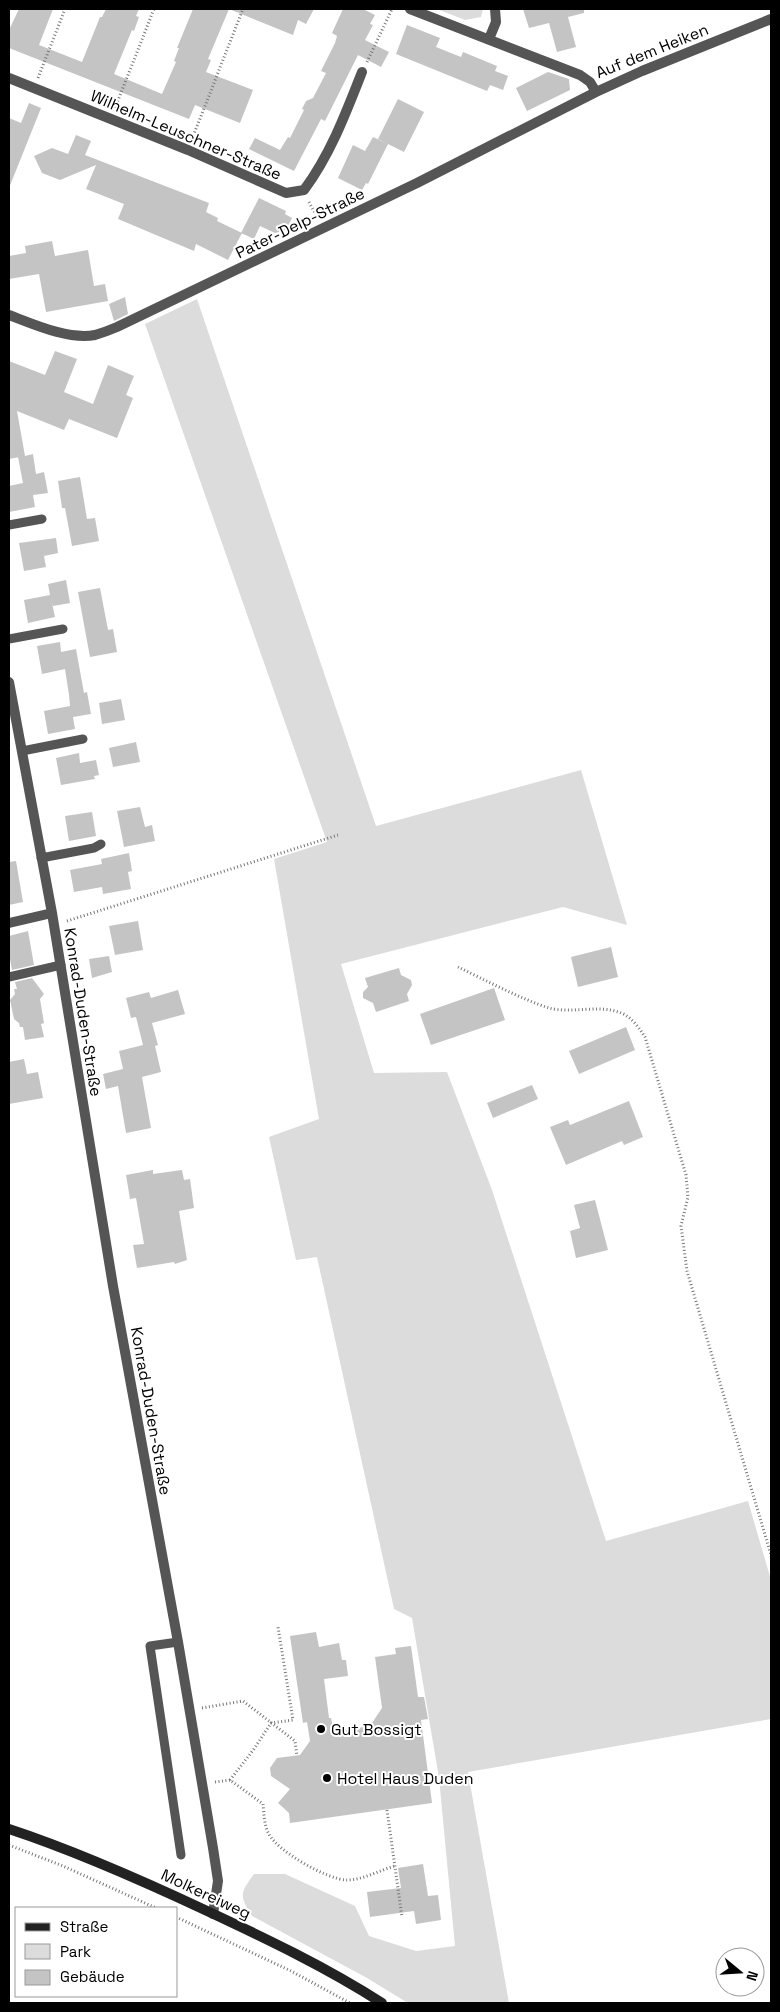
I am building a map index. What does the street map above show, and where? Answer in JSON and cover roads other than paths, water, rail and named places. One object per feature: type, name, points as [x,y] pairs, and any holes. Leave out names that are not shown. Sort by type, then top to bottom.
[{"type":"main road","name":"Molkereiweg","points":[[9,1829],[100,1863],[213,1914],[273,1942],[382,2003]]},
{"type":"street","name":"Auf dem Heiken","points":[[410,9],[580,74],[590,82],[596,92],[642,71],[771,20]]},
{"type":"street","points":[[489,39],[496,22],[495,9]]},
{"type":"street","name":"Wilhelm-Leuschner-Straße","points":[[9,78],[188,150],[286,193],[304,190],[316,173],[346,115],[362,72]]},
{"type":"street","name":"Pater-Delp-Straße","points":[[9,315],[46,329],[68,334],[94,335],[117,328],[426,179],[596,92]]},
{"type":"street","name":"Konrad-Duden-Straße","points":[[9,682],[52,913],[113,1286],[190,1710],[218,1882],[213,1914]]},
{"type":"street","name":"Konrad-Duden-Straße","points":[[9,923],[52,913]]},
{"type":"lane","points":[[9,525],[42,519]]},
{"type":"lane","points":[[9,639],[63,630]]},
{"type":"lane","points":[[22,751],[83,739]]},
{"type":"lane","points":[[41,858],[94,848],[101,844]]},
{"type":"lane","points":[[9,977],[60,965]]},
{"type":"lane","points":[[178,1642],[150,1646],[181,1855]]},
{"type":"place","name":"Gut Bossigt","points":[[321,1729]]},
{"type":"place","name":"Hotel Haus Duden","points":[[327,1778]]}]
